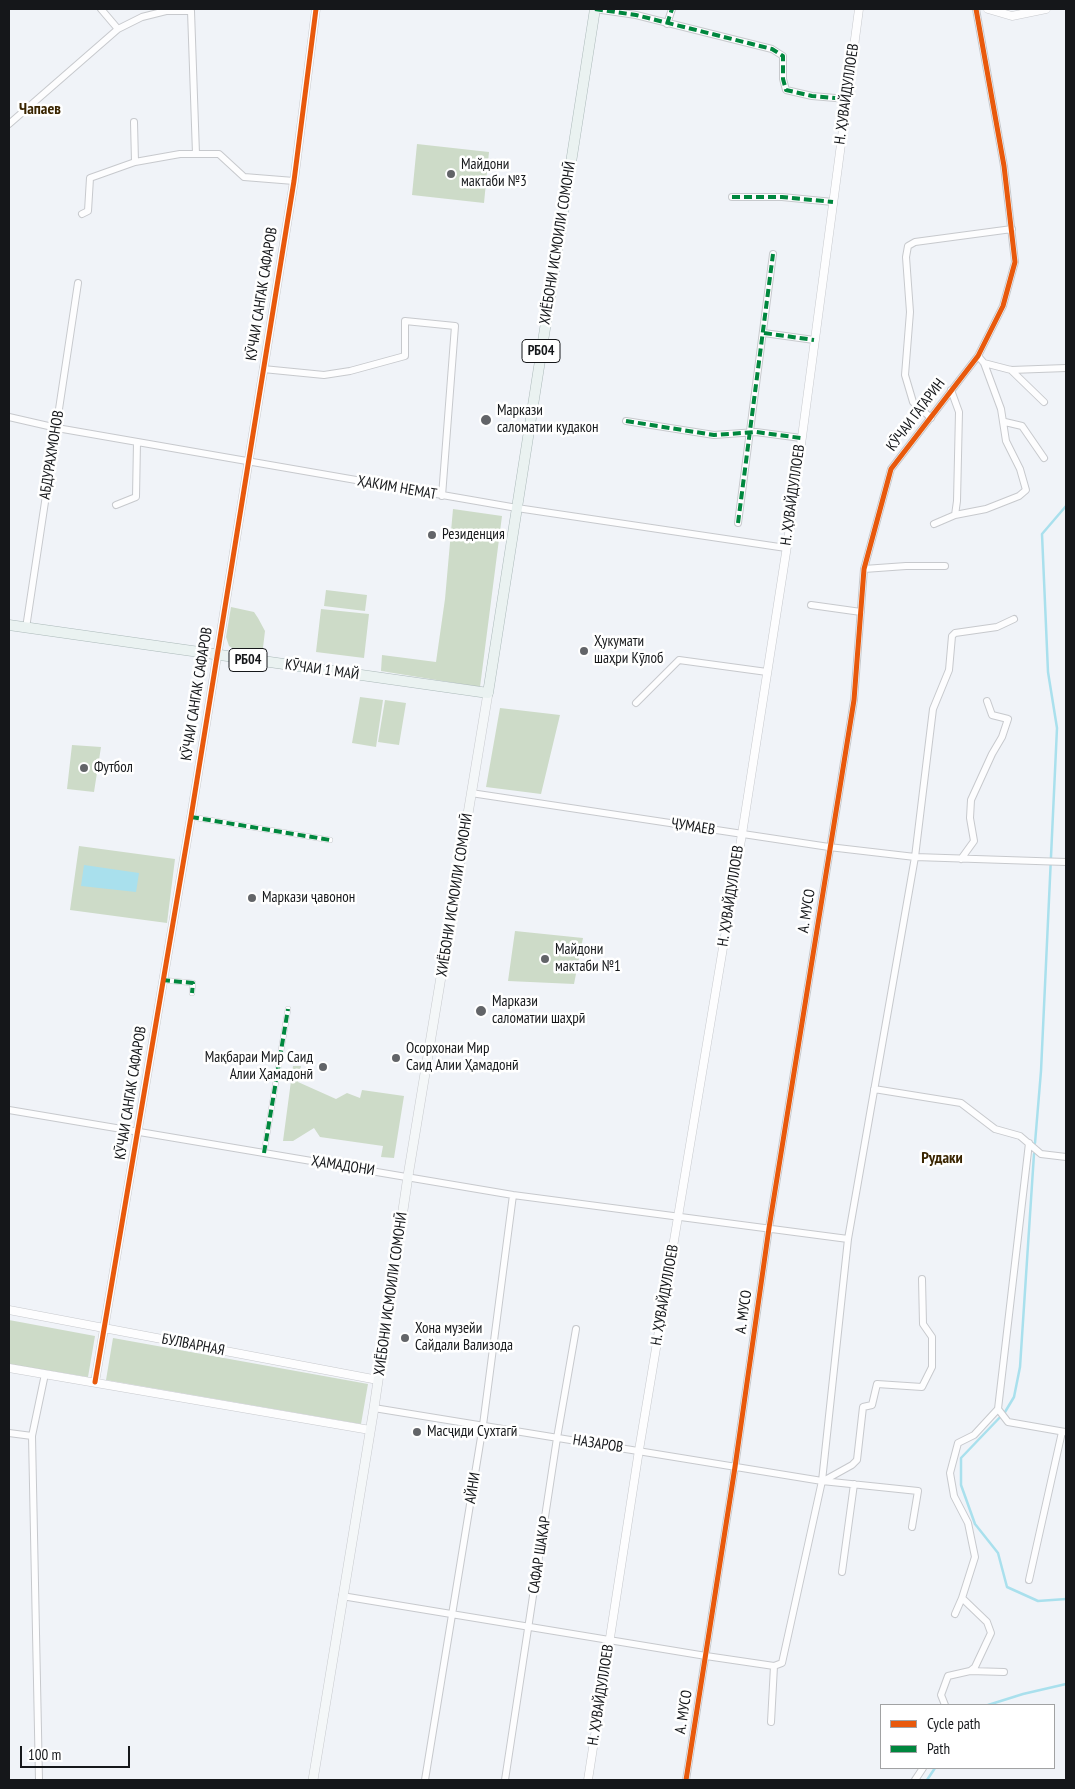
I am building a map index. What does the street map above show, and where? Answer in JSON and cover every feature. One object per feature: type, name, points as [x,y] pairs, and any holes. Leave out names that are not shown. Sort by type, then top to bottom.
[{"type":"main road","name":"ХИЁБОНИ ИСМОИЛИ СОМОНӢ","points":[[314,1780],[342,1596],[374,1408],[408,1176],[488,693],[595,9]]},
{"type":"main road","name":"КӮЧАИ 1 МАЙ","points":[[9,626],[488,693]]},
{"type":"street","points":[[101,9],[118,29]]},
{"type":"street","name":"КӮЧАИ САНГАК САФАРОВ","points":[[95,1382],[191,817],[215,656],[294,181],[316,9]]},
{"type":"street","points":[[595,9],[636,15],[772,49],[783,56],[783,79],[786,90],[812,96],[847,99]]},
{"type":"street","points":[[667,24],[672,9]]},
{"type":"street","name":"Н. ҲУВАЙДУЛЛОЕВ","points":[[588,1780],[639,1450],[742,834],[786,548],[859,9]]},
{"type":"street","name":"КӮЧАИ ГАГАРИН","points":[[830,847],[854,700],[864,569],[890,469],[978,356],[1003,306],[1015,262],[1004,166],[976,9]]},
{"type":"street","points":[[988,9],[1012,16],[1046,9]]},
{"type":"street","points":[[9,124],[118,29],[142,17],[166,11],[191,11],[196,154]]},
{"type":"street","points":[[134,122],[135,162]]},
{"type":"street","points":[[82,214],[88,211],[90,178],[135,162],[180,154],[219,154],[244,178],[294,181]]},
{"type":"street","points":[[732,197],[782,197],[833,202]]},
{"type":"street","points":[[931,418],[913,402],[905,375],[910,312],[906,256],[908,246],[916,242],[1012,229]]},
{"type":"street","points":[[738,524],[773,254]]},
{"type":"street","name":"АБДУРАХМОНОВ","points":[[26,628],[78,283]]},
{"type":"street","points":[[263,369],[324,375],[350,371],[404,356],[405,321],[455,326],[442,496]]},
{"type":"street","points":[[764,333],[814,340]]},
{"type":"street","points":[[934,524],[955,515],[986,508],[1024,494],[1026,490],[1020,469],[1006,441],[1005,422],[984,364],[978,356]]},
{"type":"street","points":[[984,364],[1012,370],[1066,368]]},
{"type":"street","points":[[1012,370],[1044,402]]},
{"type":"street","points":[[951,390],[959,412],[955,515]]},
{"type":"street","name":"ҲАКИМ НЕМАТ","points":[[9,417],[57,428],[442,496],[786,548]]},
{"type":"street","points":[[626,421],[714,435],[750,433],[801,438]]},
{"type":"street","points":[[1005,422],[1022,426],[1044,458]]},
{"type":"street","points":[[116,504],[136,497],[137,442]]},
{"type":"street","points":[[864,569],[945,566]]},
{"type":"street","points":[[811,605],[861,612]]},
{"type":"street","points":[[342,1596],[706,1656],[774,1666],[782,1663],[823,1481],[848,1239],[914,857],[933,709],[949,670],[952,636],[955,633],[997,627],[1014,619]]},
{"type":"street","points":[[636,703],[680,660],[767,672]]},
{"type":"street","points":[[961,859],[974,841],[970,818],[971,800],[1002,737],[1008,719],[992,715],[988,701]]},
{"type":"street","name":"ҶУМАЕВ","points":[[471,793],[830,847],[914,857],[1066,862]]},
{"type":"street","points":[[191,817],[330,840]]},
{"type":"street","name":"А. МУСО","points":[[686,1780],[735,1467],[769,1228],[830,847]]},
{"type":"street","points":[[162,980],[193,983],[192,993]]},
{"type":"street","points":[[264,1153],[288,1008]]},
{"type":"street","points":[[874,1089],[961,1103],[995,1129],[1020,1136],[1041,1154],[1066,1157]]},
{"type":"street","name":"ҲАМАДОНИ","points":[[9,1110],[513,1195],[848,1239]]},
{"type":"street","points":[[955,1614],[975,1557],[968,1524],[954,1496],[950,1473],[953,1454],[958,1443],[974,1435],[998,1409],[1029,1143]]},
{"type":"street","name":"АЙНИ","points":[[425,1780],[483,1425],[513,1195]]},
{"type":"street","points":[[823,1481],[857,1460],[863,1407],[872,1405],[877,1384],[922,1387],[932,1366],[932,1337],[923,1324],[922,1279]]},
{"type":"street","name":"БУЛВАРНАЯ","points":[[9,1310],[378,1380]]},
{"type":"street","name":"САФАР ШАКАР","points":[[505,1780],[557,1438],[576,1330]]},
{"type":"street","points":[[9,1368],[370,1430]]},
{"type":"street","points":[[39,1780],[32,1436],[45,1374]]},
{"type":"street","name":"НАЗАРОВ","points":[[374,1408],[823,1481],[918,1491],[912,1528]]},
{"type":"street","points":[[998,1409],[1008,1422],[1064,1432],[1030,1580]]},
{"type":"street","points":[[9,1433],[32,1436]]},
{"type":"street","points":[[842,1572],[854,1484]]},
{"type":"street","points":[[962,1598],[987,1622],[991,1633],[975,1667],[970,1671]]},
{"type":"street","points":[[771,1722],[774,1666]]},
{"type":"street","points":[[945,1704],[941,1695],[948,1676],[970,1671],[1004,1672]]},
{"type":"street","points":[[915,1780],[922,1769]]},
{"type":"green space","name":"Майдони мактаби №3","points":[[417,144],[489,152],[484,203],[412,195]]},
{"type":"green space","points":[[453,509],[502,516],[480,687],[381,671],[382,655],[436,662],[445,599]]},
{"type":"green space","points":[[326,590],[367,595],[365,611],[324,606]]},
{"type":"green space","points":[[231,607],[254,612],[258,618],[265,631],[262,656],[237,651],[229,646],[226,637]]},
{"type":"green space","points":[[321,609],[369,614],[364,658],[316,652]]},
{"type":"green space","points":[[360,697],[383,700],[376,747],[352,743]]},
{"type":"green space","points":[[385,700],[406,703],[399,745],[378,742]]},
{"type":"green space","points":[[500,708],[560,715],[541,794],[486,787]]},
{"type":"green space","name":"Футбол","points":[[72,745],[101,747],[94,792],[67,789]]},
{"type":"green space","points":[[79,846],[175,859],[167,923],[70,910]]},
{"type":"green space","name":"Майдони мактаби №1","points":[[515,931],[583,938],[574,984],[508,981]]},
{"type":"green space","points":[[293,1066],[301,1066],[298,1082],[336,1099],[347,1093],[360,1098],[362,1090],[404,1096],[394,1158],[381,1157],[383,1146],[320,1137],[314,1128],[293,1141],[283,1141]]},
{"type":"green space","points":[[9,1320],[95,1336],[88,1377],[9,1364]]},
{"type":"green space","points":[[113,1338],[368,1384],[361,1424],[106,1380]]},
{"type":"water","points":[[84,865],[139,873],[136,892],[81,886]]},
{"type":"waterway","points":[[1035,1143],[1041,1071],[1057,728],[1048,672],[1042,534],[1066,506]]},
{"type":"waterway","points":[[1034,1154],[1020,1367],[1014,1397],[1005,1412],[961,1458],[961,1485],[975,1524],[998,1553],[1007,1587],[1038,1601],[1066,1599]]},
{"type":"waterway","points":[[991,1704],[1066,1684]]},
{"type":"waterway","points":[[927,1780],[934,1769]]},
{"type":"marked path","points":[[595,9],[636,15],[772,49],[783,56],[783,79],[786,90],[812,96],[847,99]]},
{"type":"marked path","points":[[667,24],[672,9]]},
{"type":"marked path","points":[[732,197],[782,197],[833,202]]},
{"type":"marked path","points":[[738,523],[773,254]]},
{"type":"marked path","points":[[764,333],[814,340]]},
{"type":"marked path","points":[[626,421],[714,435],[756,432],[801,438]]},
{"type":"marked path","points":[[191,817],[330,840]]},
{"type":"marked path","points":[[162,980],[193,983],[192,993]]},
{"type":"marked path","points":[[264,1153],[288,1009]]},
{"type":"cycle path","points":[[95,1382],[191,817],[294,181],[316,9]]},
{"type":"cycle path","points":[[686,1780],[735,1467],[769,1228],[854,700],[864,569],[891,469],[978,356],[1003,306],[1015,262],[1004,166],[976,9]]},
{"type":"place","name":"Майдони мактаби №3","points":[[451,174]]},
{"type":"place","name":"Маркази саломатии кудакон","points":[[486,420]]},
{"type":"place","name":"Резиденция","points":[[432,535]]},
{"type":"place","name":"Ҳукумати шаҳри Кӯлоб","points":[[584,651]]},
{"type":"place","name":"Футбол","points":[[84,768]]},
{"type":"place","name":"Маркази ҷавонон","points":[[252,898]]},
{"type":"place","name":"Майдони мактаби №1","points":[[545,959]]},
{"type":"place","name":"Маркази саломатии шаҳрӣ","points":[[481,1011]]},
{"type":"place","name":"Осорхонаи Мир Саид Алии Ҳамадонӣ","points":[[396,1058]]},
{"type":"place","name":"Мақбараи Мир Саид Алии Ҳамадонӣ","points":[[323,1067]]},
{"type":"place","name":"Хона музейи Сайдали Вализода","points":[[405,1338]]},
{"type":"place","name":"Масҷиди Сухтагӣ","points":[[417,1432]]},
{"type":"district","name":"Чапаев","points":[[40,109]]},
{"type":"district","name":"Рудаки","points":[[942,1158]]}]
